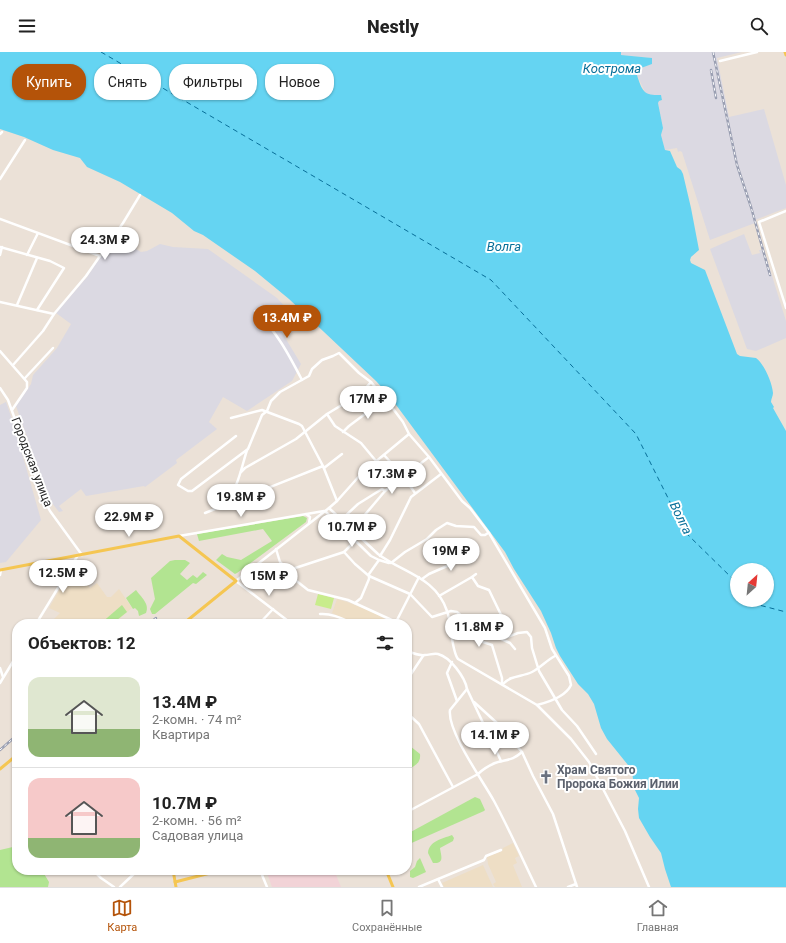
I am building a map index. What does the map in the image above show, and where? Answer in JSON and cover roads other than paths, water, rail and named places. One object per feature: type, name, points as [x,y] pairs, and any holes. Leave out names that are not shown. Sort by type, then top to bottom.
[{"type":"main road","points":[[0,570],[179,536],[236,581],[189,619]]},
{"type":"main road","points":[[0,769],[12,759]]},
{"type":"main road","points":[[174,875],[176,887]]},
{"type":"main road","points":[[175,882],[202,875]]},
{"type":"main road","points":[[388,875],[393,887]]},
{"type":"street","points":[[720,61],[757,52]]},
{"type":"street","points":[[0,179],[1,174],[25,140]]},
{"type":"street","points":[[13,365],[43,331],[54,314],[86,276],[140,195]]},
{"type":"street","points":[[786,211],[759,222],[786,308]]},
{"type":"street","points":[[0,219],[100,256]]},
{"type":"street","points":[[27,255],[38,233]]},
{"type":"street","points":[[0,255],[1,247],[50,261],[64,268],[37,310]]},
{"type":"street","points":[[17,305],[37,258]]},
{"type":"street","points":[[0,302],[54,314]]},
{"type":"street","points":[[255,311],[268,323],[279,339],[302,380]]},
{"type":"street","points":[[25,378],[52,348]]},
{"type":"street","points":[[0,351],[28,382],[27,388],[12,411]]},
{"type":"street","points":[[224,506],[233,492],[262,415],[267,411],[271,401],[280,392],[309,376],[312,370],[322,360],[339,352],[359,373],[371,382],[385,398],[403,422],[409,434],[429,457],[462,501],[470,508],[488,533],[545,628],[555,656],[569,676],[571,684],[567,691],[555,698],[537,705]]},
{"type":"street","points":[[241,472],[245,468],[296,440],[327,414],[364,390],[371,382]]},
{"type":"street","name":"Городская улица","points":[[0,388],[8,400],[44,500],[80,555]]},
{"type":"street","points":[[343,432],[385,398]]},
{"type":"street","points":[[231,418],[257,410],[267,411],[299,424],[324,467],[337,501]]},
{"type":"street","points":[[327,414],[335,426],[361,443],[376,461]]},
{"type":"street","points":[[286,619],[236,581],[329,508],[362,473],[409,434]]},
{"type":"street","points":[[236,436],[181,479],[178,485],[188,491],[192,491],[248,449]]},
{"type":"street","points":[[205,513],[324,467],[342,454]]},
{"type":"street","points":[[384,455],[403,476],[415,493]]},
{"type":"street","points":[[352,530],[385,491],[429,457]]},
{"type":"street","points":[[380,556],[390,540],[408,501],[415,493],[441,474]]},
{"type":"street","points":[[341,520],[368,497],[382,489],[385,491]]},
{"type":"street","points":[[329,508],[380,556],[422,579],[439,596],[448,612],[456,656],[461,661],[537,705],[571,739],[589,762],[625,832],[650,887]]},
{"type":"street","points":[[325,511],[371,556],[391,563]]},
{"type":"street","points":[[179,536],[325,511]]},
{"type":"street","points":[[305,514],[310,517],[309,523]]},
{"type":"street","points":[[391,563],[405,552],[428,539],[436,530],[447,523],[456,526],[472,526],[476,528],[481,535],[488,533]]},
{"type":"street","points":[[277,574],[344,552],[355,541]]},
{"type":"street","points":[[276,549],[280,562],[300,584],[308,590],[348,600],[389,619]]},
{"type":"street","points":[[344,552],[368,576],[410,594],[432,617],[454,611],[459,613],[472,626],[483,642],[492,645],[502,678],[502,684]]},
{"type":"street","points":[[422,579],[429,574],[470,554]]},
{"type":"street","points":[[39,619],[80,555]]},
{"type":"street","points":[[354,603],[361,598],[366,588],[368,576],[379,560]]},
{"type":"street","points":[[0,570],[0,575]]},
{"type":"street","points":[[439,596],[476,574]]},
{"type":"street","points":[[398,619],[419,577]]},
{"type":"street","points":[[472,577],[478,586],[489,590],[509,636]]},
{"type":"street","points":[[264,619],[273,609]]},
{"type":"street","points":[[320,614],[331,615],[344,619]]},
{"type":"street","points":[[472,626],[501,616]]},
{"type":"street","points":[[472,626],[510,643],[515,649]]},
{"type":"street","points":[[502,639],[518,633],[527,632],[531,637],[532,648],[538,667],[555,698],[562,710],[577,726],[596,754]]},
{"type":"street","points":[[412,653],[423,656],[437,653],[451,661],[467,685],[501,761]]},
{"type":"street","points":[[412,672],[423,656]]},
{"type":"street","points":[[456,656],[451,661],[447,673],[457,701]]},
{"type":"street","points":[[502,684],[515,676],[533,672],[555,656]]},
{"type":"street","points":[[0,683],[12,663]]},
{"type":"street","points":[[0,668],[3,677]]},
{"type":"street","points":[[468,689],[450,710],[451,721],[460,741],[493,800],[536,887]]},
{"type":"street","points":[[474,702],[497,723],[522,752],[553,814],[576,885],[568,887]]},
{"type":"street","points":[[412,718],[419,724],[453,787]]},
{"type":"street","points":[[412,809],[478,774],[487,767],[501,761],[513,759],[522,752]]},
{"type":"street","points":[[419,887],[484,860],[486,856],[501,850]]},
{"type":"street","points":[[98,875],[114,887]]},
{"type":"street","points":[[120,887],[133,875]]},
{"type":"street","points":[[262,875],[267,887]]},
{"type":"street","points":[[438,879],[442,887]]},
{"type":"water","name":"Волга","points":[[0,52],[621,52],[621,55],[652,58],[652,64],[633,71],[632,73],[637,75],[640,85],[644,91],[651,95],[661,95],[662,100],[658,103],[663,128],[661,135],[665,150],[670,151],[677,167],[683,174],[699,250],[691,257],[691,263],[705,270],[737,354],[740,356],[756,358],[765,369],[772,389],[773,394],[771,402],[774,407],[773,408],[786,431],[786,887],[671,887],[661,853],[639,818],[639,798],[634,788],[632,770],[607,739],[601,728],[594,704],[588,694],[578,684],[560,656],[541,611],[505,552],[388,394],[289,299],[255,271],[203,235],[194,231],[172,213],[120,182],[87,167],[80,158],[53,150],[24,137],[0,129]]},
{"type":"railway","points":[[713,52],[737,165],[751,207],[770,275]]},
{"type":"railway","points":[[711,70],[716,98]]},
{"type":"railway","points":[[0,750],[12,739]]},
{"type":"place","name":"Храм Святого Пророка Божия Илии","points":[[546,777]]},
{"type":"water label","name":"Кострома","points":[[612,68]]}]
